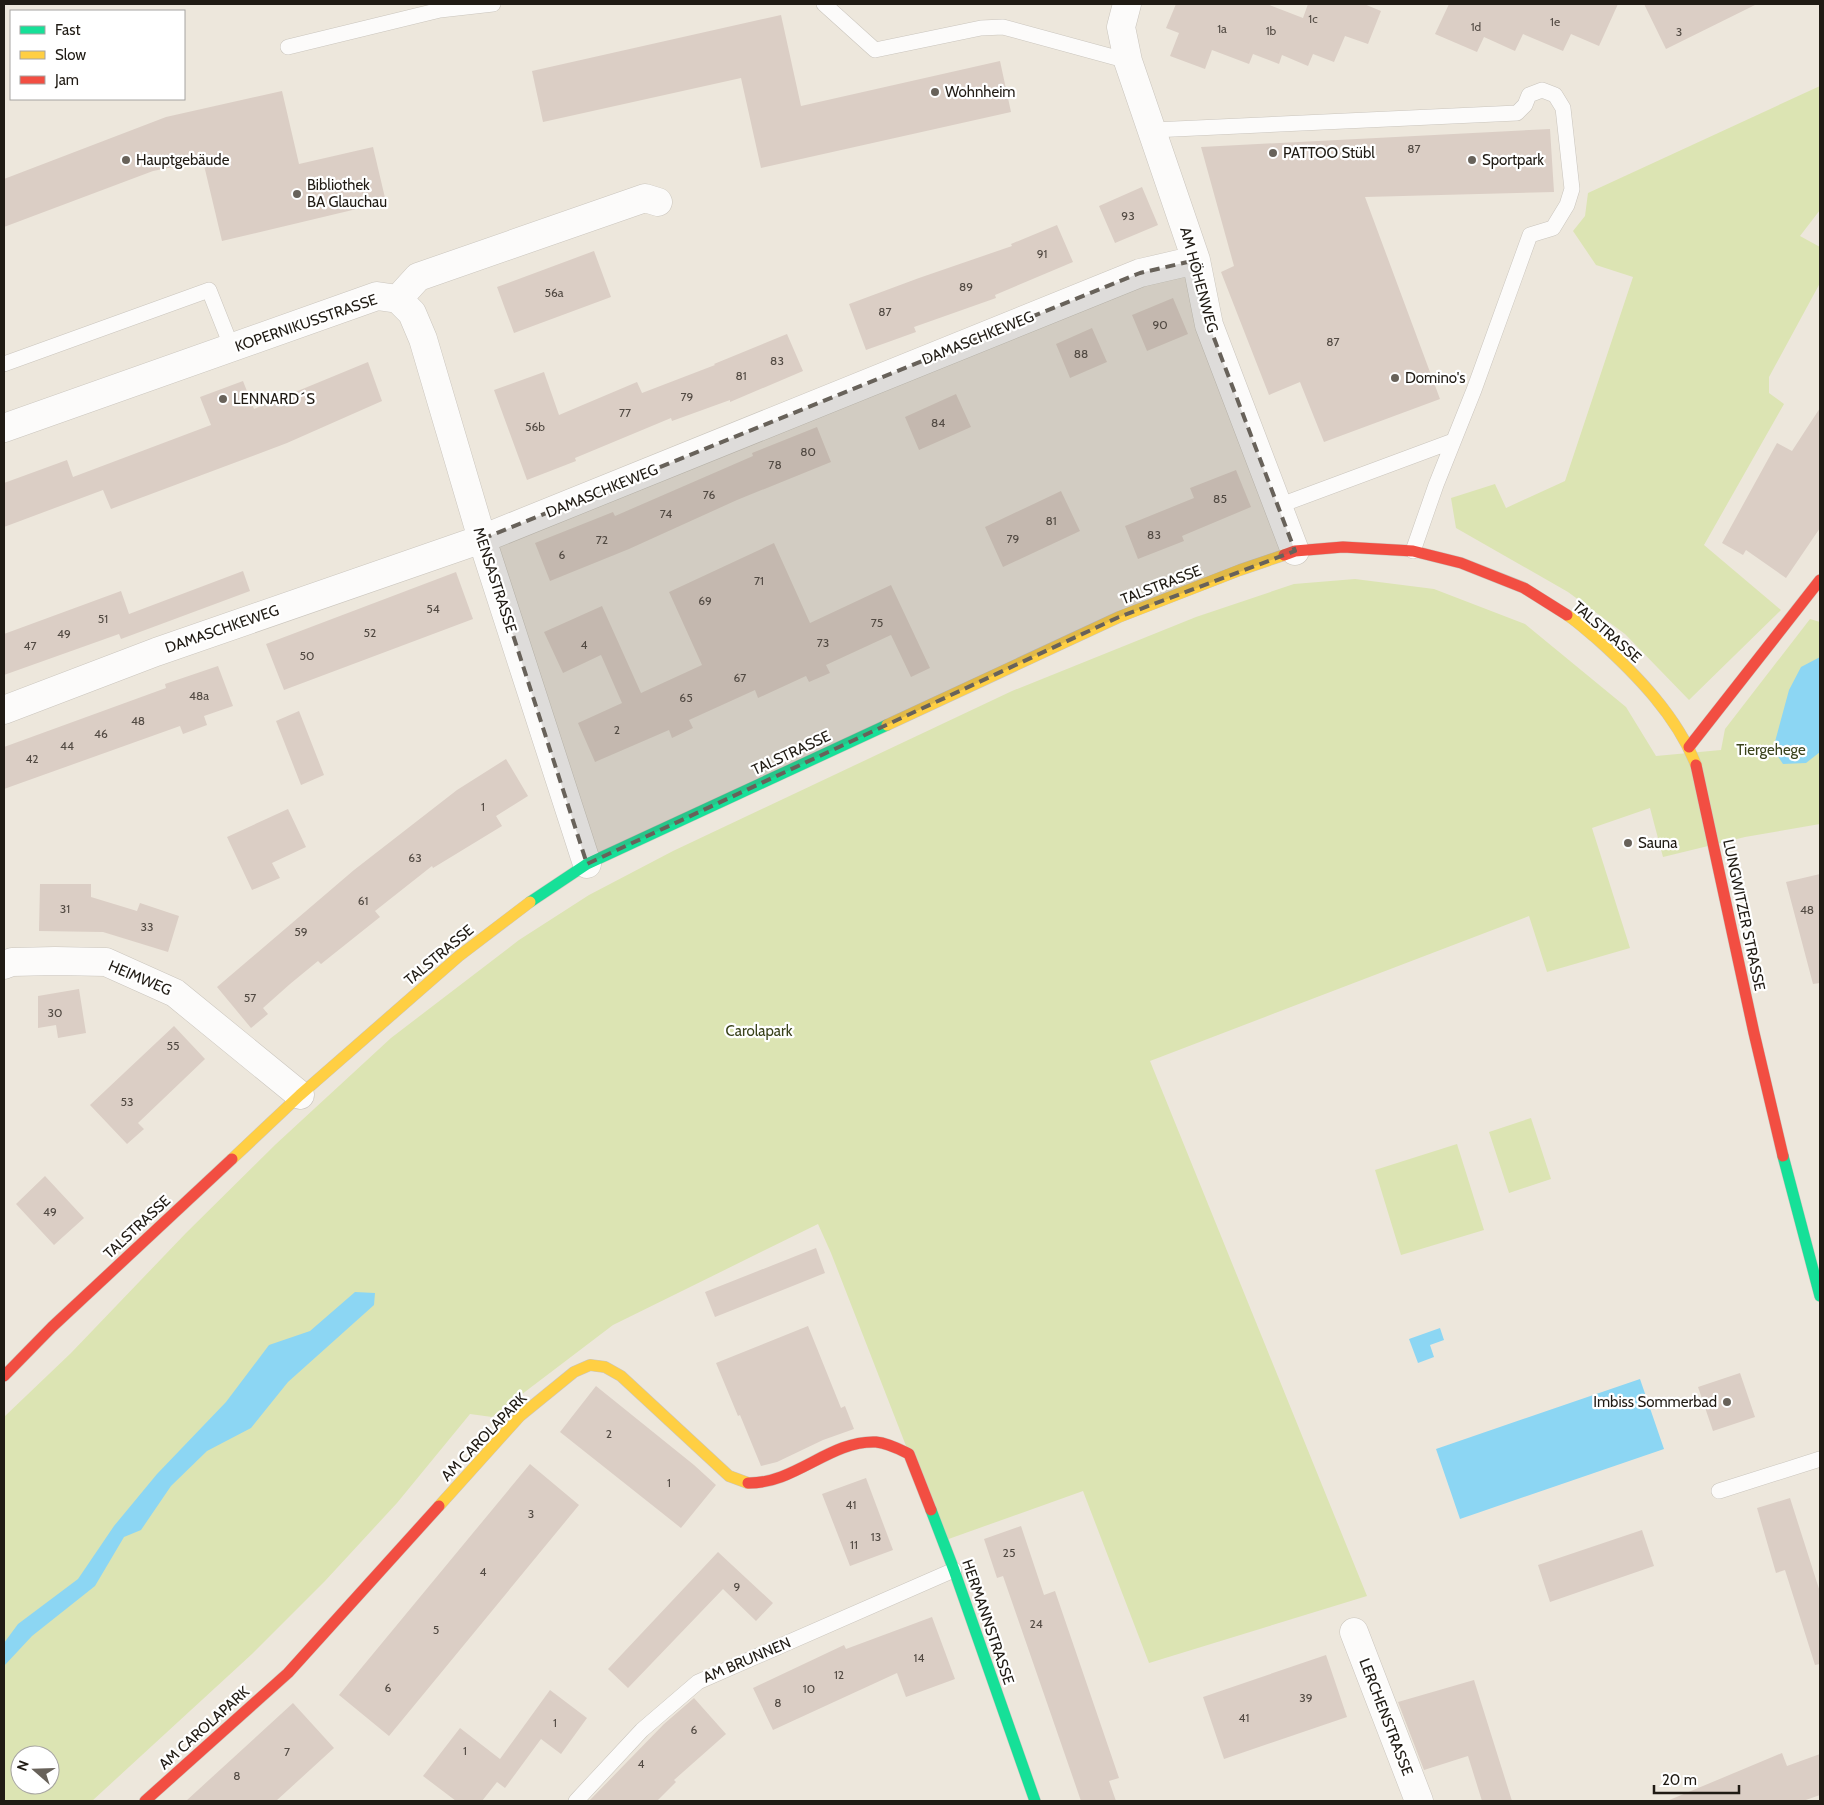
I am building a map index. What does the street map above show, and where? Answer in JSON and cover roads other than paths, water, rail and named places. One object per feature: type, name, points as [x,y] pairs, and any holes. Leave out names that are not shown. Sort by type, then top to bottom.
[{"type":"street","name":"AM HÖHENWEG","points":[[1127,4],[1121,27],[1128,61],[1196,260],[1209,325],[1296,551]]},
{"type":"street","name":"KOPERNIKUSSTRASSE","points":[[4,428],[377,296],[398,299],[418,277],[645,198],[658,202]]},
{"type":"street","name":"DAMASCHKEWEG","points":[[4,710],[156,652],[482,539],[1140,273],[1196,260]]},
{"type":"street","name":"MENSASTRASSE","points":[[398,299],[412,312],[422,339],[482,539],[587,864]]},
{"type":"street","name":"TALSTRASSE","points":[[4,1376],[52,1327],[300,1095],[459,956],[534,898],[587,864],[1119,617],[1240,570],[1296,551],[1343,547],[1414,551],[1461,563],[1524,588],[1573,619],[1617,657],[1650,691],[1689,748]]},
{"type":"street","points":[[1689,748],[1820,580]]},
{"type":"street","name":"LUNGWITZER STRASSE","points":[[1689,748],[1697,767],[1761,1068],[1799,1222],[1820,1296]]},
{"type":"street","name":"HEIMWEG","points":[[4,965],[12,962],[30,961],[106,962],[175,993],[300,1095]]},
{"type":"street","name":"AM CAROLAPARK","points":[[145,1801],[288,1673],[520,1416],[574,1372],[590,1365],[605,1367],[621,1376],[729,1476],[749,1483],[768,1481],[854,1445],[876,1442],[892,1446],[909,1454]]},
{"type":"street","name":"HERMANNSTRASSE","points":[[909,1454],[954,1570],[1035,1801]]},
{"type":"street","name":"LERCHENSTRASSE","points":[[1354,1632],[1419,1801]]},
{"type":"lane","points":[[288,47],[440,10],[493,4]]},
{"type":"lane","points":[[824,4],[875,50],[981,28],[1003,28],[1128,61]]},
{"type":"lane","points":[[1153,130],[1517,113],[1525,105],[1529,95],[1542,90],[1555,95],[1563,108],[1572,189],[1567,205],[1553,228],[1530,235],[1414,551]]},
{"type":"lane","points":[[4,364],[209,290],[232,348]]},
{"type":"lane","points":[[1278,506],[1453,441]]},
{"type":"lane","points":[[1719,1491],[1820,1459]]},
{"type":"lane","name":"AM BRUNNEN","points":[[576,1801],[642,1730],[698,1682],[954,1570]]},
{"type":"water","points":[[1820,657],[1820,752],[1806,763],[1783,764],[1773,749],[1789,690],[1801,667]]},
{"type":"water","points":[[355,1292],[375,1293],[374,1305],[288,1382],[251,1428],[207,1451],[171,1486],[141,1530],[124,1537],[95,1586],[32,1636],[4,1666],[4,1643],[18,1624],[78,1579],[114,1526],[157,1474],[226,1402],[269,1345],[310,1331]]},
{"type":"water","points":[[1440,1328],[1444,1340],[1430,1345],[1434,1357],[1418,1363],[1409,1339]]},
{"type":"water","points":[[1640,1379],[1664,1449],[1460,1519],[1436,1449]]},
{"type":"place","name":"Wohnheim","points":[[935,92]]},
{"type":"place","name":"PATTOO Stübl","points":[[1273,153]]},
{"type":"place","name":"Hauptgebäude","points":[[126,160]]},
{"type":"place","name":"Sportpark","points":[[1472,160]]},
{"type":"place","name":"Bibliothek BA Glauchau","points":[[297,194]]},
{"type":"place","name":"Domino's","points":[[1395,378]]},
{"type":"place","name":"LENNARD´S","points":[[223,399]]},
{"type":"place","name":"Sauna","points":[[1628,843]]},
{"type":"place","name":"Imbiss Sommerbad","points":[[1727,1402]]},
{"type":"park label","name":"Tiergehege","points":[[1771,750]]},
{"type":"park label","name":"Carolapark","points":[[759,1031]]}]
